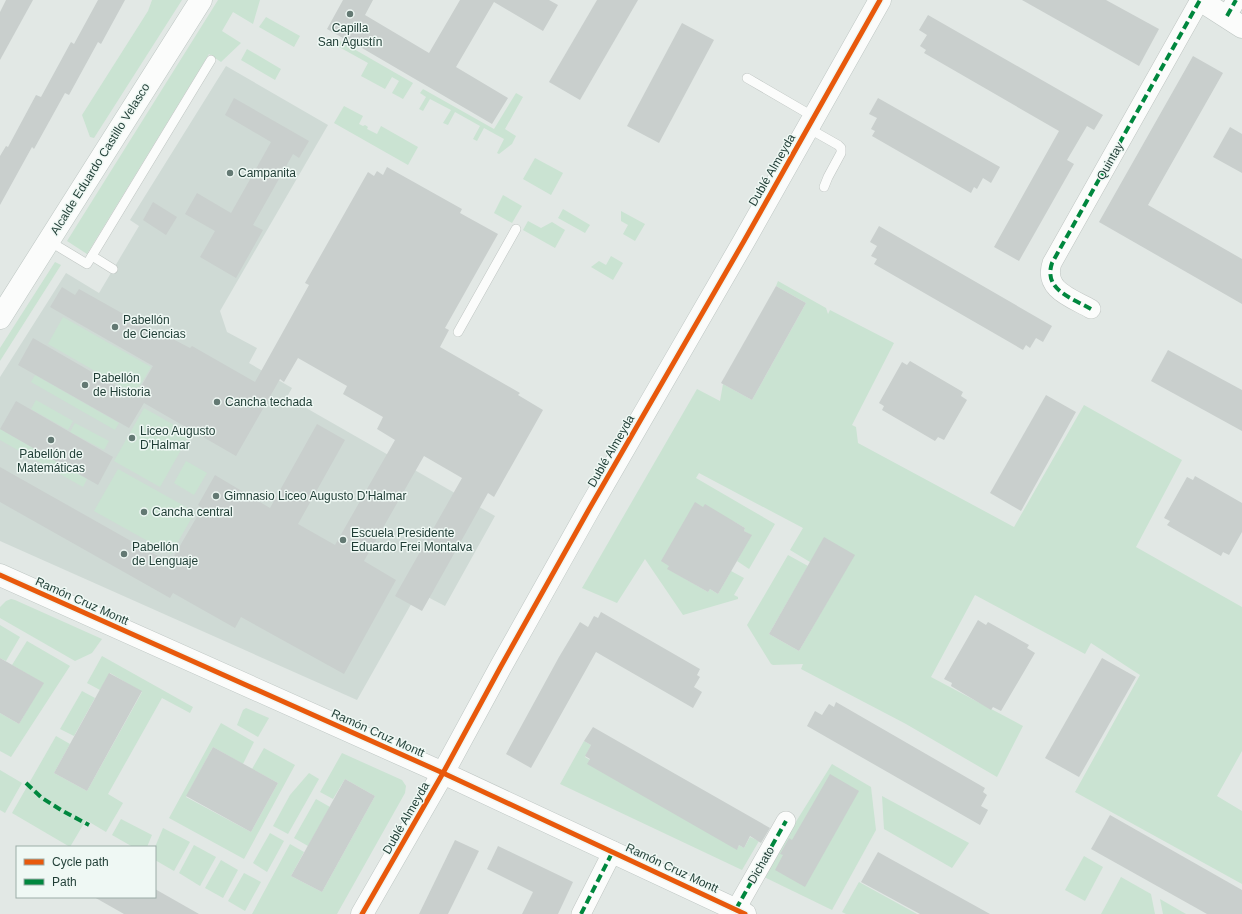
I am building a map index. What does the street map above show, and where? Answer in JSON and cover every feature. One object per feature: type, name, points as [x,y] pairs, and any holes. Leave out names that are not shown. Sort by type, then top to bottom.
[{"type":"main road","name":"Alcalde Eduardo Castillo Velasco","points":[[0,318],[201,0]]},
{"type":"main road","points":[[1200,0],[1235,14]]},
{"type":"main road","name":"Dublé Almeyda","points":[[362,914],[443,773],[500,668],[581,525],[811,122],[877,1]]},
{"type":"main road","name":"Ramón Cruz Montt","points":[[0,575],[443,773],[613,851],[734,911]]},
{"type":"street","name":"Quintay","points":[[1091,309],[1059,291],[1054,286],[1050,277],[1052,263],[1200,0]]},
{"type":"street","name":"Dichato","points":[[734,911],[786,821]]},
{"type":"street","points":[[581,914],[613,851]]},
{"type":"lane","points":[[49,241],[87,264],[211,60]]},
{"type":"lane","points":[[747,78],[811,122],[841,148],[841,153],[828,176],[824,187]]},
{"type":"lane","points":[[458,332],[516,229]]},
{"type":"lane","points":[[92,256],[113,269]]},
{"type":"shaded area","points":[[226,66],[328,125],[220,311],[227,332],[257,348],[249,363],[292,388],[287,397],[495,516],[445,606],[418,592],[357,700],[0,541],[0,377],[66,273],[99,293],[139,226],[130,220]]},
{"type":"green space","points":[[152,0],[182,0],[94,138],[90,137],[82,115],[148,11]]},
{"type":"green space","points":[[218,0],[260,0],[253,24],[233,12],[222,31],[241,43],[221,62],[209,54],[87,254],[67,241]]},
{"type":"green space","points":[[266,17],[300,36],[294,47],[259,27]]},
{"type":"green space","points":[[333,37],[413,83],[403,99],[392,93],[399,81],[392,77],[385,89],[361,76],[368,63],[330,42]]},
{"type":"green space","points":[[247,49],[281,69],[275,80],[241,60]]},
{"type":"green space","points":[[423,89],[494,129],[516,93],[523,97],[505,129],[516,136],[512,144],[499,154],[497,153],[504,139],[484,128],[477,141],[473,139],[480,126],[455,112],[448,125],[443,123],[451,110],[430,99],[423,111],[419,109],[426,97],[420,93]]},
{"type":"green space","points":[[344,106],[363,116],[359,124],[363,126],[365,125],[368,127],[367,129],[377,134],[381,126],[418,147],[408,165],[334,123]]},
{"type":"green space","points":[[535,158],[563,173],[551,195],[523,179]]},
{"type":"green space","points":[[503,195],[522,206],[512,223],[494,213]]},
{"type":"green space","points":[[563,209],[590,225],[585,233],[558,218]]},
{"type":"green space","points":[[621,211],[645,224],[635,241],[623,234],[628,225],[621,221]]},
{"type":"green space","points":[[528,221],[541,228],[552,222],[565,230],[555,248],[523,230]]},
{"type":"green space","points":[[611,256],[623,263],[613,280],[591,267],[599,261],[606,265]]},
{"type":"green space","points":[[55,262],[61,265],[0,361],[0,348]]},
{"type":"green space","points":[[778,281],[826,308],[828,314],[830,310],[894,343],[852,425],[856,427],[858,443],[1014,527],[1084,405],[1182,460],[1136,547],[1242,607],[1242,751],[1217,796],[1242,811],[1242,884],[1075,792],[1140,675],[1091,643],[1085,654],[975,595],[931,677],[1023,726],[997,777],[906,724],[801,669],[803,664],[771,664],[747,625],[788,555],[808,566],[769,634],[799,651],[854,555],[810,562],[790,550],[803,528],[699,473],[696,478],[775,524],[749,569],[737,561],[751,535],[744,531],[745,528],[733,521],[669,566],[668,569],[708,592],[710,589],[718,594],[731,571],[744,578],[734,595],[738,597],[738,599],[683,615],[645,559],[617,603],[582,588],[697,389],[720,401],[723,384],[752,400],[806,303],[776,286]]},
{"type":"green space","points":[[63,317],[151,367],[135,394],[48,344]]},
{"type":"green space","points":[[35,375],[119,423],[115,430],[31,382]]},
{"type":"green space","points":[[36,400],[73,421],[68,430],[31,409]]},
{"type":"green space","points":[[144,408],[190,434],[160,487],[114,461]]},
{"type":"green space","points":[[75,423],[109,441],[104,450],[70,432]]},
{"type":"green space","points":[[0,429],[87,479],[83,487],[0,440]]},
{"type":"green space","points":[[186,461],[207,473],[194,495],[174,483]]},
{"type":"green space","name":"Cancha central","points":[[118,469],[195,512],[171,554],[94,511]]},
{"type":"green space","points":[[11,599],[102,639],[92,653],[75,661],[0,618],[0,607],[6,601]]},
{"type":"green space","points":[[0,625],[20,637],[6,661],[0,658]]},
{"type":"green space","points":[[27,641],[70,666],[11,757],[0,751],[0,713],[19,724],[43,683],[12,665]]},
{"type":"green space","points":[[102,656],[193,707],[190,713],[162,698],[108,794],[123,803],[106,832],[86,820],[71,846],[68,846],[12,813],[56,736],[70,744],[54,773],[87,791],[142,692],[110,673],[100,690],[87,683]]},
{"type":"green space","points":[[82,691],[95,698],[74,736],[60,729]]},
{"type":"green space","points":[[246,708],[269,718],[258,737],[237,725],[243,710]]},
{"type":"green space","points":[[221,723],[254,742],[243,764],[213,747],[186,797],[251,832],[278,783],[252,769],[264,748],[295,765],[244,859],[169,818]]},
{"type":"green space","points":[[584,741],[591,745],[585,757],[737,849],[739,845],[744,848],[750,837],[759,841],[742,870],[560,784]]},
{"type":"green space","points":[[342,753],[402,780],[406,786],[405,793],[337,914],[252,914],[290,844],[304,852],[291,876],[322,892],[375,796],[345,779],[333,799],[320,792]]},
{"type":"green space","points":[[832,764],[871,787],[876,830],[832,910],[762,876]]},
{"type":"green space","points":[[0,770],[22,783],[5,813],[0,810]]},
{"type":"green space","points":[[309,773],[319,779],[288,834],[273,826],[290,795]]},
{"type":"green space","points":[[882,796],[969,843],[952,868],[884,829]]},
{"type":"green space","points":[[316,799],[330,807],[308,846],[294,838]]},
{"type":"green space","points":[[121,819],[152,835],[147,846],[131,846],[112,835]]},
{"type":"green space","points":[[163,828],[190,842],[174,871],[156,861],[155,846]]},
{"type":"green space","points":[[270,833],[284,841],[267,872],[253,863]]},
{"type":"green space","points":[[194,845],[216,857],[200,886],[179,873]]},
{"type":"green space","points":[[1084,856],[1103,867],[1085,901],[1065,890]]},
{"type":"green space","points":[[221,860],[238,870],[223,898],[205,888]]},
{"type":"green space","points":[[244,873],[261,882],[245,911],[228,901]]},
{"type":"green space","points":[[1121,877],[1151,894],[1155,914],[1101,914]]},
{"type":"green space","points":[[859,882],[917,914],[846,914],[842,912]]},
{"type":"green space","points":[[1160,899],[1186,914],[1163,914]]},
{"type":"building","points":[[6,0],[33,0],[0,60],[0,12]]},
{"type":"building","points":[[98,0],[125,0],[101,44],[98,42],[69,95],[65,93],[34,149],[32,147],[0,205],[0,156],[6,146],[8,147],[36,95],[41,97],[71,42],[74,44]]},
{"type":"building","points":[[343,0],[373,0],[365,15],[429,53],[460,0],[549,0],[558,5],[543,31],[494,2],[456,67],[508,98],[492,124],[327,29]]},
{"type":"building","points":[[597,0],[638,0],[580,100],[549,82]]},
{"type":"building","points":[[1022,0],[1106,0],[1159,29],[1139,66]]},
{"type":"building","points":[[928,15],[1103,115],[1094,130],[1087,126],[1067,160],[1074,164],[1019,261],[994,247],[1059,131],[924,53],[926,50],[920,46],[927,35],[919,30]]},
{"type":"building","points":[[682,23],[714,40],[659,143],[627,126]]},
{"type":"building","points":[[1193,56],[1223,73],[1148,205],[1242,259],[1242,304],[1099,222]]},
{"type":"building","points":[[234,98],[309,141],[299,158],[293,154],[253,225],[263,230],[236,278],[200,257],[215,231],[185,214],[197,193],[231,213],[271,142],[225,115]]},
{"type":"building","points":[[878,98],[1000,167],[991,183],[983,178],[977,189],[974,187],[971,193],[872,136],[875,131],[871,129],[877,118],[869,114]]},
{"type":"building","points":[[1230,127],[1242,134],[1242,173],[1213,157]]},
{"type":"building","points":[[387,167],[462,209],[460,213],[498,234],[445,328],[449,330],[440,347],[520,393],[518,395],[543,410],[494,497],[488,493],[422,611],[395,596],[462,478],[424,456],[364,561],[396,580],[344,674],[241,617],[235,628],[173,593],[170,598],[0,502],[0,467],[170,563],[202,508],[198,505],[215,475],[270,508],[317,424],[345,440],[298,524],[335,545],[395,440],[377,429],[383,417],[343,394],[347,386],[298,358],[284,382],[280,379],[236,456],[144,403],[129,428],[18,365],[33,338],[135,397],[153,366],[50,307],[62,287],[75,295],[79,289],[168,339],[169,337],[190,348],[192,346],[255,382],[309,285],[305,283],[368,172],[374,176],[377,171],[383,175]]},
{"type":"building","points":[[153,202],[177,217],[166,235],[143,220]]},
{"type":"building","points":[[879,226],[1052,326],[1043,342],[1036,338],[1030,348],[1026,345],[1023,350],[874,264],[877,259],[871,256],[877,246],[870,242]]},
{"type":"building","points":[[776,286],[806,303],[752,400],[721,383]]},
{"type":"building","points":[[1168,350],[1242,390],[1242,431],[1151,381]]},
{"type":"building","points":[[910,361],[963,392],[961,396],[967,400],[944,440],[938,437],[935,441],[882,410],[884,406],[879,403],[902,362],[907,365]]},
{"type":"building","points":[[1046,395],[1076,412],[1021,511],[990,493]]},
{"type":"building","name":"Pabellón de Matemáticas","points":[[16,401],[113,457],[98,485],[0,429]]},
{"type":"building","points":[[1195,476],[1242,503],[1242,532],[1229,555],[1223,552],[1221,556],[1167,525],[1170,521],[1164,518],[1187,477],[1193,480]]},
{"type":"building","points":[[695,502],[703,507],[705,504],[745,528],[744,531],[752,535],[718,594],[710,589],[708,592],[667,569],[669,566],[661,561]]},
{"type":"building","points":[[824,537],[855,555],[799,651],[769,634]]},
{"type":"building","points":[[601,612],[700,669],[697,675],[700,677],[694,687],[702,692],[693,708],[596,652],[531,768],[506,754],[559,657],[580,622],[588,627],[594,616],[598,618]]},
{"type":"building","points":[[978,620],[986,625],[988,622],[1029,645],[1027,648],[1035,653],[1001,711],[993,707],[991,710],[951,686],[952,683],[944,679]]},
{"type":"building","points":[[0,658],[44,683],[19,724],[0,713]]},
{"type":"building","points":[[1102,658],[1136,677],[1079,777],[1045,758]]},
{"type":"building","points":[[109,673],[142,691],[87,791],[54,773]]},
{"type":"building","points":[[836,702],[985,788],[983,792],[987,795],[981,806],[988,810],[980,825],[807,726],[815,711],[822,715],[829,704],[834,707]]},
{"type":"building","points":[[593,727],[770,828],[761,843],[750,836],[744,848],[739,845],[737,850],[587,764],[590,759],[585,756],[591,745],[584,741]]},
{"type":"building","points":[[213,747],[278,783],[251,832],[186,796]]},
{"type":"building","points":[[830,774],[859,791],[805,887],[775,870],[783,855],[780,854],[789,838],[792,840]]},
{"type":"building","points":[[345,779],[375,796],[322,892],[291,876]]},
{"type":"building","points":[[1110,815],[1242,890],[1242,914],[1207,914],[1091,849]]},
{"type":"building","points":[[455,840],[479,851],[448,914],[419,914]]},
{"type":"building","points":[[498,846],[573,882],[558,914],[522,914],[533,892],[487,869]]},
{"type":"building","points":[[878,852],[990,914],[920,914],[861,882]]},
{"type":"building","points":[[156,890],[199,914],[124,914],[96,898],[156,898]]},
{"type":"marked path","points":[[1091,309],[1068,297],[1055,287],[1050,272],[1052,263],[1200,0]]},
{"type":"marked path","points":[[1227,16],[1236,0]]},
{"type":"marked path","points":[[26,783],[42,798],[89,825]]},
{"type":"marked path","points":[[736,909],[786,821]]},
{"type":"marked path","points":[[581,914],[613,851]]},
{"type":"cycle path","points":[[362,914],[443,773],[588,511],[744,241],[880,0]]},
{"type":"cycle path","points":[[0,575],[443,773],[745,914]]},
{"type":"place","name":"Capilla San Agustín","points":[[350,14]]},
{"type":"place","name":"Campanita","points":[[230,173]]},
{"type":"place","name":"Pabellón de Ciencias","points":[[115,327]]},
{"type":"place","name":"Pabellón de Historia","points":[[85,385]]},
{"type":"place","name":"Cancha techada","points":[[217,402]]},
{"type":"place","name":"Liceo Augusto D'Halmar","points":[[132,438]]},
{"type":"place","name":"Pabellón de Matemáticas","points":[[51,440]]},
{"type":"place","name":"Gimnasio Liceo Augusto D'Halmar","points":[[216,496]]},
{"type":"place","name":"Cancha central","points":[[144,512]]},
{"type":"place","name":"Escuela Presidente Eduardo Frei Montalva","points":[[343,540]]},
{"type":"place","name":"Pabellón de Lenguaje","points":[[124,554]]}]
